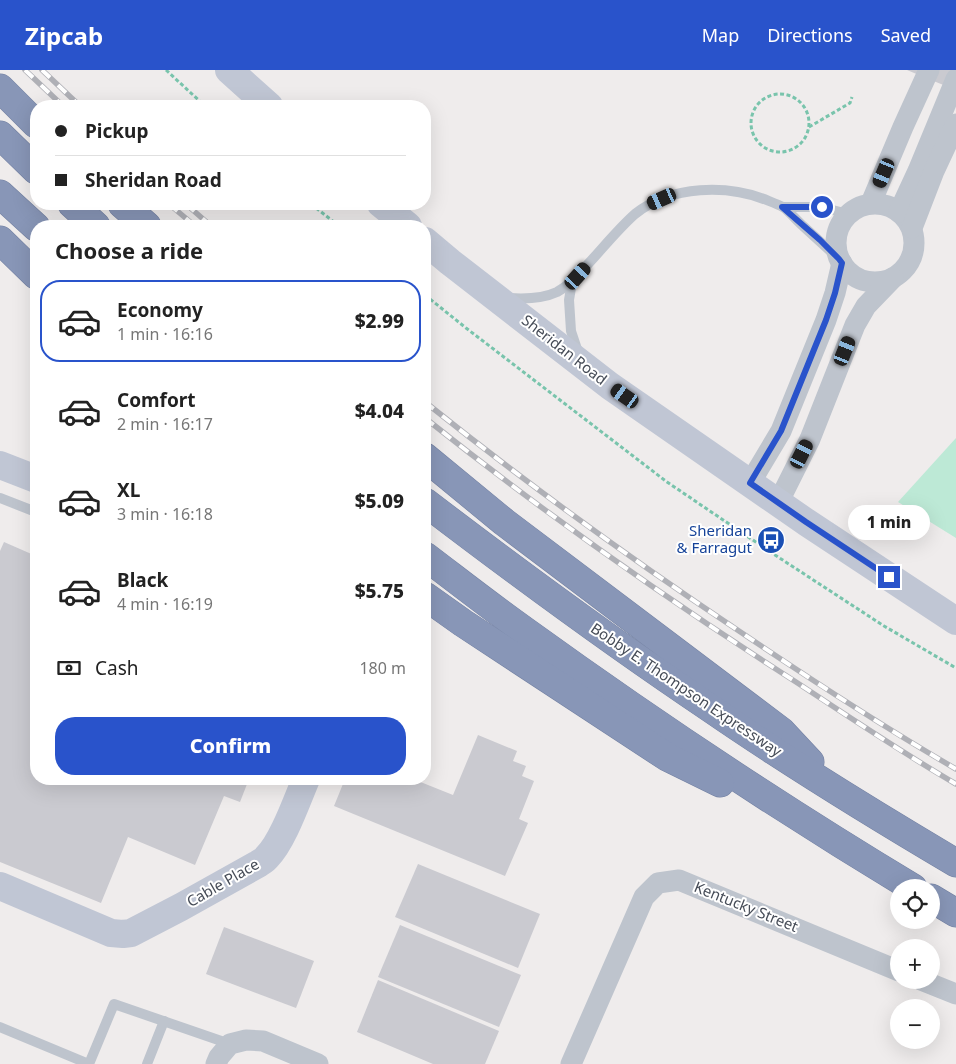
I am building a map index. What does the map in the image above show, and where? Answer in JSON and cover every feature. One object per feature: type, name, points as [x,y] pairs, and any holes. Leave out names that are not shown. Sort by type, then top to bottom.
[{"type":"highway","points":[[0,88],[30,118]]},
{"type":"highway","points":[[0,135],[30,164]]},
{"type":"highway","points":[[0,194],[30,222]]},
{"type":"highway","points":[[79,210],[89,220]]},
{"type":"highway","points":[[129,210],[140,220]]},
{"type":"highway","points":[[0,240],[30,269]]},
{"type":"highway","points":[[431,462],[504,522],[781,731],[834,789]]},
{"type":"highway","name":"Bobby E. Thompson Expressway","points":[[431,507],[503,562],[711,709],[834,789],[956,864]]},
{"type":"highway","points":[[431,560],[617,696],[788,810],[899,879]]},
{"type":"highway","points":[[431,600],[667,757],[836,840]]},
{"type":"highway","points":[[940,903],[956,913]]},
{"type":"main road","points":[[229,70],[262,100]]},
{"type":"main road","points":[[388,210],[401,220]]},
{"type":"main road","name":"Sheridan Road","points":[[431,246],[610,386],[806,522],[956,620]]},
{"type":"main road","points":[[0,465],[30,477]]},
{"type":"main road","name":"Cable Place","points":[[0,886],[111,933],[131,933],[258,864],[267,857],[275,847],[303,785]]},
{"type":"street","points":[[871,203],[929,70]]},
{"type":"street","points":[[905,220],[918,171],[956,79]]},
{"type":"street","points":[[905,220],[934,171],[956,124]]},
{"type":"street","points":[[778,503],[810,439],[855,325],[866,306],[906,267],[913,255],[915,241],[905,220],[894,208],[883,204],[871,203],[860,206],[848,214],[837,232],[835,246],[840,261],[846,270],[864,281],[884,282],[893,278]]},
{"type":"street","points":[[750,483],[781,431],[826,320],[835,293],[840,261]]},
{"type":"street","name":"Kentucky Street","points":[[571,1064],[644,896],[658,883],[679,880],[890,967]]},
{"type":"street","points":[[940,987],[956,994]]},
{"type":"street","points":[[216,1064],[219,1057],[230,1044],[246,1040],[263,1041],[318,1064]]},
{"type":"lane","points":[[495,297],[536,298],[556,292],[572,282],[621,228],[650,204],[662,199],[695,192],[722,191],[743,193],[762,198],[782,207],[840,261]]},
{"type":"lane","points":[[782,207],[822,207],[848,214]]},
{"type":"lane","points":[[572,282],[570,300],[571,332],[582,364]]},
{"type":"lane","points":[[0,498],[30,510]]},
{"type":"lane","points":[[0,1027],[89,1064],[114,1004],[230,1044]]},
{"type":"lane","points":[[147,1064],[164,1022]]},
{"type":"path","points":[[166,70],[198,100]]},
{"type":"path","points":[[808,127],[809,119],[801,102],[793,96],[784,94],[774,94],[766,97],[758,104],[753,112],[751,121],[752,130],[762,146],[780,152],[790,150],[804,138],[808,127],[850,103],[852,97]]},
{"type":"path","points":[[319,210],[331,220]]},
{"type":"path","points":[[431,300],[667,482],[875,621],[956,668]]},
{"type":"green space","points":[[956,438],[956,538],[898,502]]},
{"type":"building","points":[[907,70],[956,70],[956,90],[926,78]]},
{"type":"building","points":[[4,542],[30,553],[30,785],[247,785],[240,802],[224,796],[195,865],[128,837],[101,903],[0,862],[0,551]]},
{"type":"building","points":[[478,735],[517,751],[513,761],[526,766],[522,776],[534,781],[519,819],[528,823],[505,876],[334,806],[343,785],[428,785],[453,795]]},
{"type":"building","points":[[418,864],[540,914],[518,968],[395,917]]},
{"type":"building","points":[[400,925],[521,975],[499,1027],[378,977]]},
{"type":"building","points":[[224,927],[314,961],[296,1008],[206,974]]},
{"type":"building","points":[[378,980],[499,1031],[485,1064],[433,1064],[357,1032]]},
{"type":"railway","points":[[25,70],[57,100]]},
{"type":"railway","points":[[42,70],[74,100]]},
{"type":"railway","points":[[176,210],[188,220]]},
{"type":"railway","points":[[193,210],[204,220]]},
{"type":"railway","points":[[431,407],[579,520],[659,576],[819,684],[956,769]]},
{"type":"railway","points":[[431,423],[561,522],[654,587],[875,734],[956,784]]},
{"type":"place","name":"Sheridan & Farragut","points":[[771,540]]},
{"type":"route","points":[[822,207],[782,207],[820,240],[842,263],[826,320],[779,436],[750,483],[889,577]]}]
